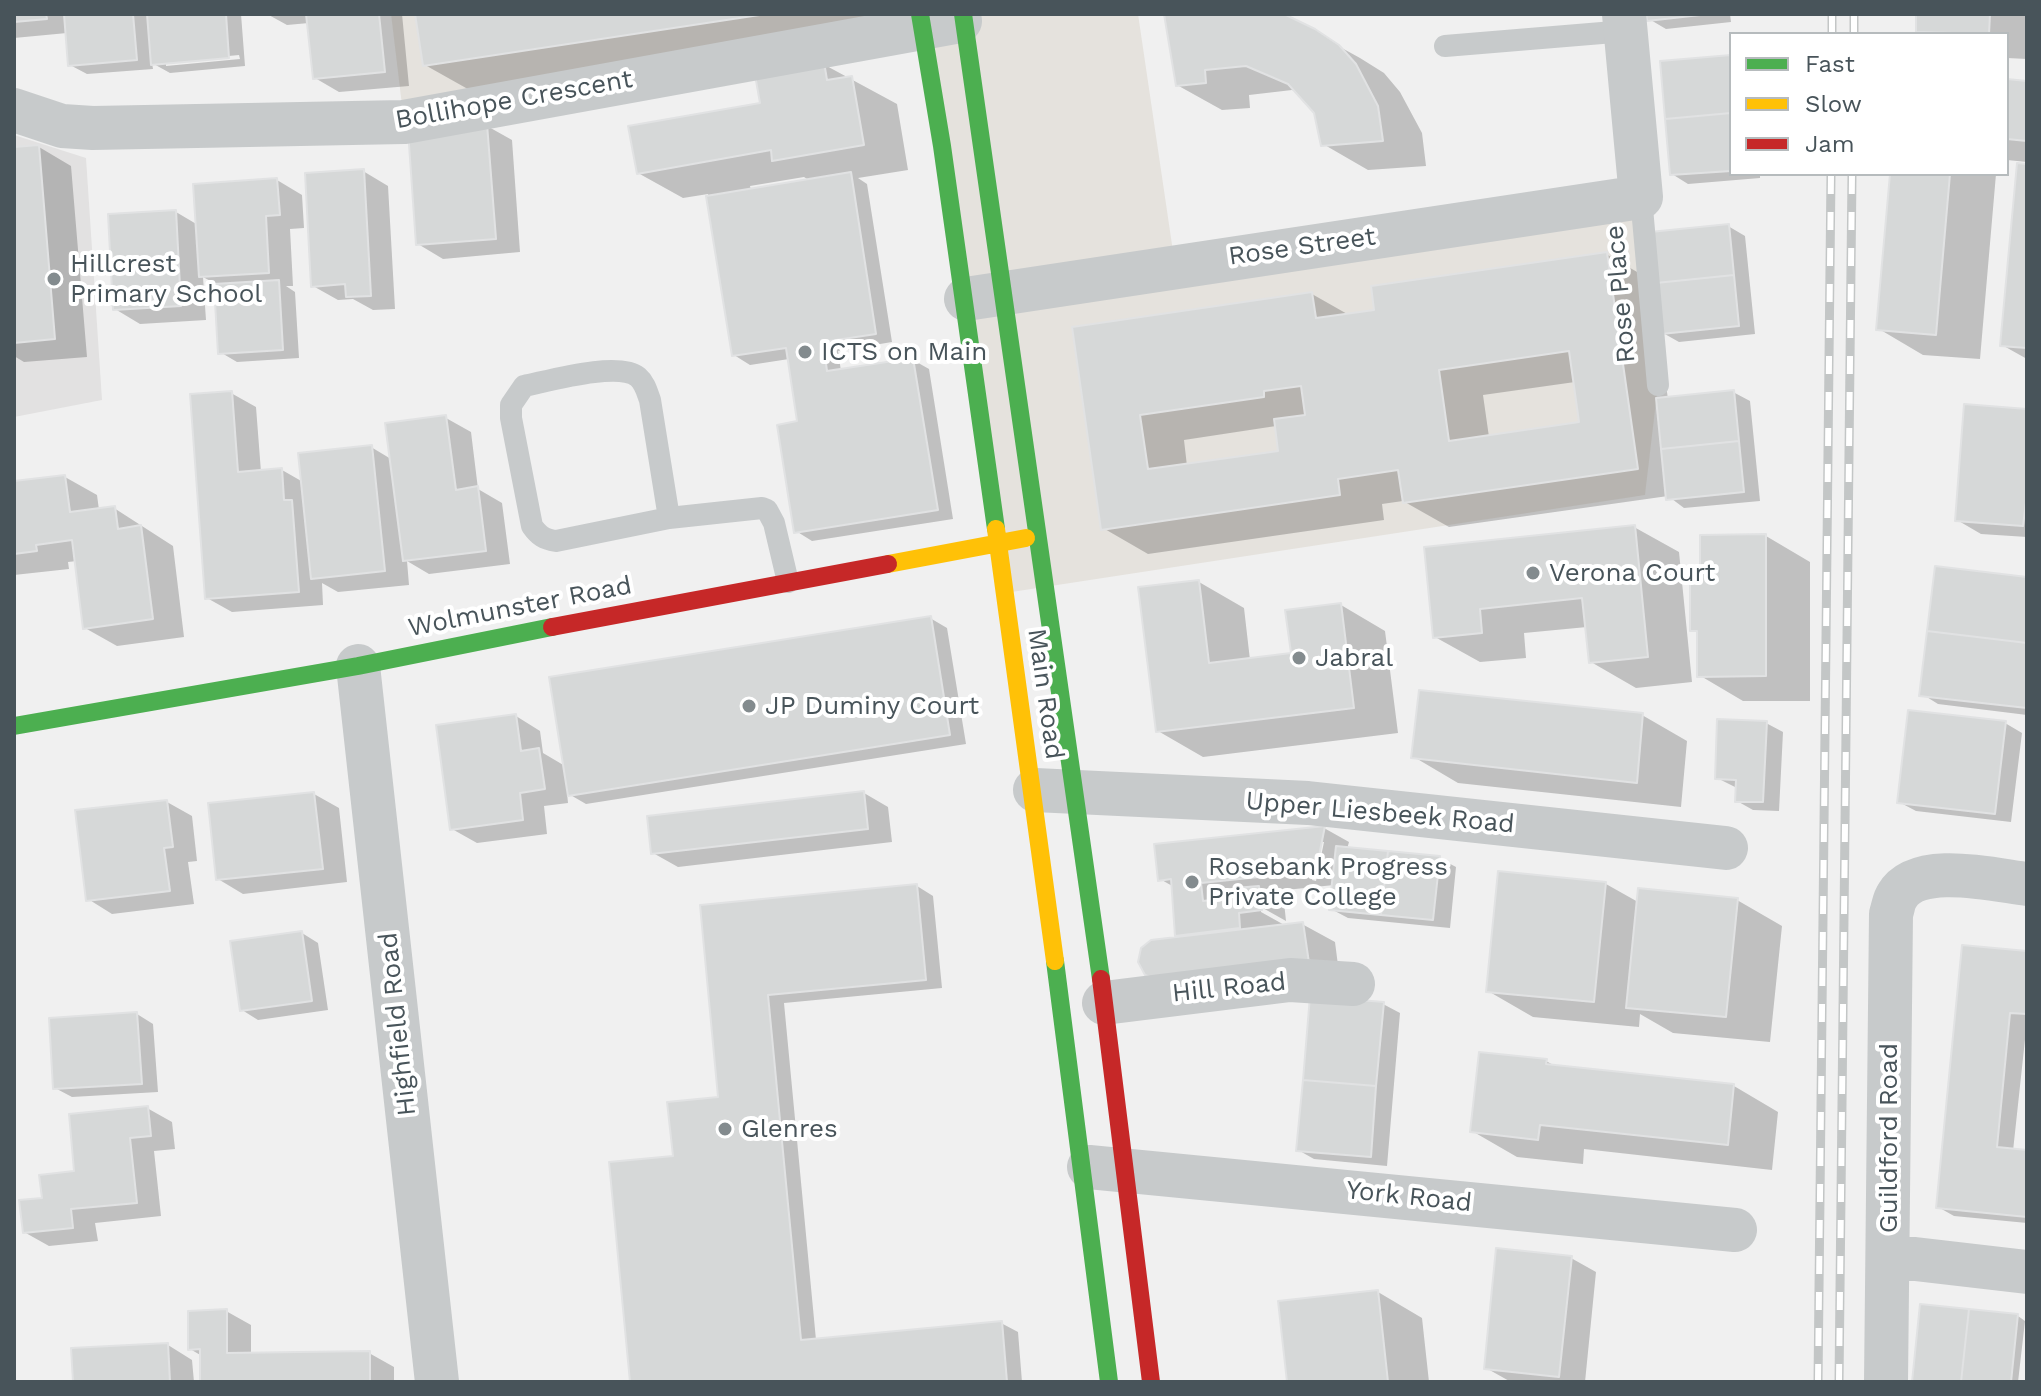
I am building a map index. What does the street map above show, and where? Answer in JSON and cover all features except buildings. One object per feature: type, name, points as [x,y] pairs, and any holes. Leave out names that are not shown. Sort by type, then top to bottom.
[{"type":"main road","name":"Main Road","points":[[942,19],[983,296],[1036,536],[1083,1166],[1109,1382]]},
{"type":"main road","name":"Main Road","points":[[942,19],[983,296],[998,542],[1104,1003],[1151,1382]]},
{"type":"main road","name":"Wolmunster Road","points":[[14,726],[358,666],[486,639],[1036,536]]},
{"type":"street","name":"Bollihope Crescent","points":[[14,110],[62,126],[93,128],[404,122],[942,19]]},
{"type":"street","points":[[1625,23],[1641,197]]},
{"type":"street","name":"Rose Street","points":[[983,296],[1641,197]]},
{"type":"street","name":"Highfield Road","points":[[358,666],[437,1382]]},
{"type":"street","name":"Upper Liesbeek Road","points":[[1054,791],[1308,803],[1726,848]]},
{"type":"street","name":"Guildford Road","points":[[1886,1382],[1891,914],[1897,895],[1913,881],[1935,874],[2027,884]]},
{"type":"street","name":"Hill Road","points":[[1104,1003],[1290,980],[1353,984]]},
{"type":"street","name":"York Road","points":[[1083,1166],[1735,1230]]},
{"type":"street","points":[[1888,1258],[2027,1272]]},
{"type":"lane","points":[[1445,46],[1625,23]]},
{"type":"lane","name":"Rose Place","points":[[1641,197],[1658,385]]},
{"type":"lane","points":[[669,518],[650,400],[643,383],[636,376],[627,371],[609,370],[524,386],[511,405],[511,418],[532,526],[537,534],[556,541],[669,518],[762,508],[767,510],[774,523],[788,582]]},
{"type":"shaded area","points":[[391,14],[1138,14],[1175,265],[1641,197],[1658,385],[1645,495],[1005,593],[923,28],[404,122]]},
{"type":"shaded area","name":"Hillcrest Primary School","points":[[14,135],[86,158],[102,400],[14,417]]},
{"type":"railway","points":[[1832,14],[1832,32]]},
{"type":"railway","points":[[1854,14],[1854,32]]},
{"type":"railway","points":[[1818,1382],[1831,176]]},
{"type":"railway","points":[[1839,1382],[1852,176]]},
{"type":"traffic: fast","points":[[920,14],[942,146],[996,529]]},
{"type":"traffic: fast","points":[[963,14],[1101,979]]},
{"type":"traffic: fast","points":[[14,726],[358,666],[552,627]]},
{"type":"traffic: fast","points":[[1055,961],[1109,1382]]},
{"type":"traffic: slow","points":[[996,529],[1055,961]]},
{"type":"traffic: slow","points":[[888,564],[1026,538]]},
{"type":"traffic: jam","points":[[552,627],[888,564]]},
{"type":"traffic: jam","points":[[1101,979],[1151,1382]]},
{"type":"place","name":"Hillcrest Primary School","points":[[54,279]]},
{"type":"place","name":"ICTS on Main","points":[[805,352]]},
{"type":"place","name":"Verona Court","points":[[1533,573]]},
{"type":"place","name":"Jabral","points":[[1299,658]]},
{"type":"place","name":"JP Duminy Court","points":[[749,706]]},
{"type":"place","name":"Rosebank Progress Private College","points":[[1192,882]]},
{"type":"place","name":"Glenres","points":[[725,1129]]}]
